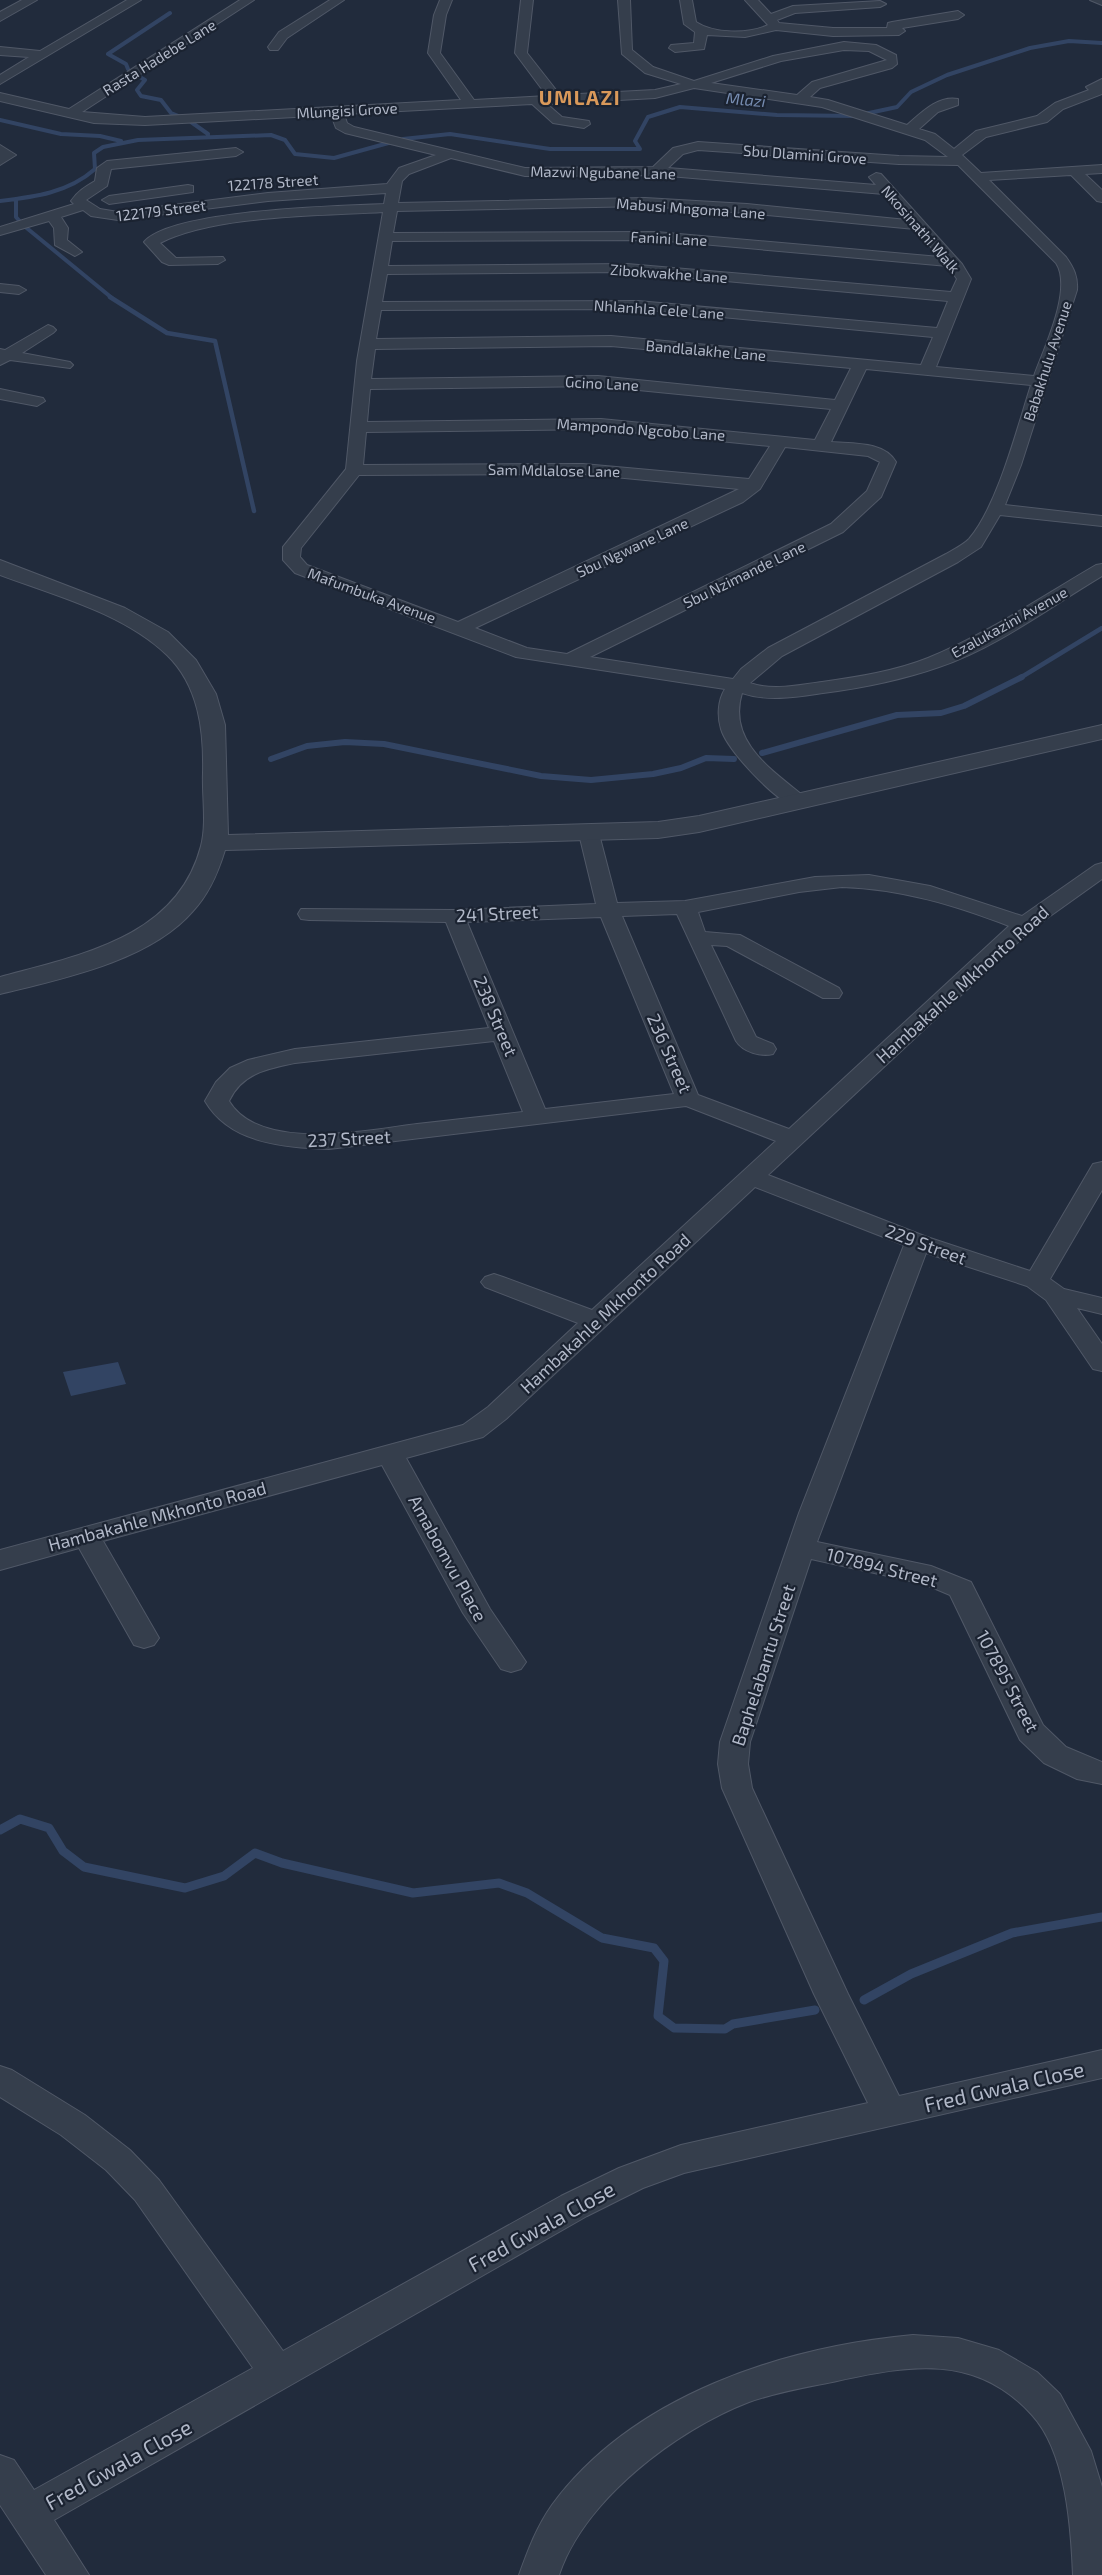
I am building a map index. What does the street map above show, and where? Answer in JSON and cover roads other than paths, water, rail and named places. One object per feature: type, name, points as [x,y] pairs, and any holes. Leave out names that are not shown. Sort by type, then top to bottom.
[{"type":"street","points":[[0,17],[31,0]]},
{"type":"street","points":[[0,80],[135,0]]},
{"type":"street","name":"Rasta Hadebe Lane","points":[[70,114],[248,0]]},
{"type":"street","points":[[274,47],[283,35],[338,0]]},
{"type":"street","points":[[446,0],[440,15],[434,52],[438,62],[470,103]]},
{"type":"street","points":[[527,0],[521,53],[556,99]]},
{"type":"street","name":"Babakhulu Avenue","points":[[624,0],[626,51],[649,70],[695,85],[799,100],[854,111],[930,136],[978,177],[1061,260],[1069,273],[1070,290],[1041,381],[995,509],[984,533],[966,550],[775,652],[754,665],[736,685],[728,709],[730,732],[754,766],[799,802]]},
{"type":"street","points":[[686,0],[690,24],[701,30],[744,33],[769,30],[772,22],[793,10],[880,4]]},
{"type":"street","points":[[751,0],[772,22],[833,32],[894,32],[899,31],[892,26],[957,15]]},
{"type":"street","points":[[1096,0],[1102,2]]},
{"type":"street","points":[[675,48],[700,46],[701,30]]},
{"type":"street","points":[[695,85],[747,67],[831,46],[872,49],[892,58],[893,61],[888,65],[816,85],[799,100]]},
{"type":"street","points":[[0,51],[43,55]]},
{"type":"street","points":[[958,158],[981,134],[1042,119],[1059,106],[1099,91],[1092,87],[1102,83]]},
{"type":"street","name":"Mlungisi Grove","points":[[0,97],[70,114],[119,122],[655,94],[695,85]]},
{"type":"street","points":[[289,99],[297,112]]},
{"type":"street","points":[[536,100],[558,120],[584,124]]},
{"type":"street","points":[[912,129],[933,109],[954,102]]},
{"type":"street","name":"Mazwi Ngubane Lane","points":[[336,110],[341,124],[350,130],[525,172],[657,171],[887,190]]},
{"type":"street","name":"Sbu Dlamini Grove","points":[[657,171],[678,151],[698,146],[861,158],[958,158]]},
{"type":"street","points":[[0,149],[9,155],[0,161]]},
{"type":"street","name":"122179 Street","points":[[236,152],[115,164],[104,168],[108,183],[79,196],[81,206],[103,216],[118,216],[394,184]]},
{"type":"street","points":[[354,471],[364,384],[394,184],[404,171],[450,154]]},
{"type":"street","name":"Nkosinathi Walk","points":[[861,158],[917,225],[952,262],[964,279],[927,370]]},
{"type":"street","points":[[978,177],[1102,169]]},
{"type":"street","points":[[1074,171],[1102,198]]},
{"type":"street","name":"122178 Street","points":[[326,178],[394,184]]},
{"type":"street","points":[[0,231],[81,206],[197,188]]},
{"type":"street","name":"Mabusi Mngoma Lane","points":[[218,260],[174,262],[151,242],[162,234],[200,225],[392,205],[646,202],[917,225]]},
{"type":"street","points":[[53,215],[61,228],[60,242],[75,252]]},
{"type":"street","name":"Fanini Lane","points":[[385,237],[664,236],[952,262]]},
{"type":"street","name":"Zibokwakhe Lane","points":[[380,270],[637,269],[957,297]]},
{"type":"street","name":"Nhlanhla Cele Lane","points":[[375,306],[638,305],[942,333]]},
{"type":"street","points":[[2,357],[48,330]]},
{"type":"street","name":"Bandlalakhe Lane","points":[[370,344],[611,341],[1041,381]]},
{"type":"street","points":[[2,357],[65,365]]},
{"type":"street","points":[[821,445],[861,364]]},
{"type":"street","name":"Gcino Lane","points":[[364,384],[598,381],[840,405]]},
{"type":"street","points":[[0,394],[37,400]]},
{"type":"street","name":"Mampondo Ngcobo Lane","points":[[359,427],[590,423],[821,445],[871,451],[885,457]]},
{"type":"street","name":"Sbu Ngwane Lane","points":[[461,628],[737,498],[754,485],[782,441]]},
{"type":"street","name":"Sbu Nzimande Lane","points":[[568,661],[837,528],[875,493],[886,471],[888,462],[885,457]]},
{"type":"street","name":"Sam Mdlalose Lane","points":[[354,471],[583,469],[754,485]]},
{"type":"street","name":"Mafumbuka Avenue","points":[[354,471],[292,547],[290,556],[293,563],[314,576],[461,628],[510,650],[568,661],[736,685]]},
{"type":"street","points":[[995,509],[1102,521]]},
{"type":"street","points":[[0,567],[115,612],[175,650],[199,683],[213,714],[214,843],[203,883],[188,905],[169,922],[110,953],[0,986]]},
{"type":"street","name":"Ezalukazini Avenue","points":[[736,685],[758,692],[801,691],[855,683],[933,663],[982,640],[1102,569]]},
{"type":"street","points":[[214,843],[589,834],[658,830],[799,802],[1102,732]]},
{"type":"street","name":"236 Street","points":[[589,834],[608,908],[688,1099],[791,1138]]},
{"type":"street","name":"Hambakahle Mkhonto Road","points":[[0,1560],[389,1452],[473,1431],[497,1413],[1024,924],[1102,869]]},
{"type":"street","name":"241 Street","points":[[309,914],[454,916],[608,908],[685,908],[732,901],[816,883],[886,883],[936,892],[1024,924]]},
{"type":"street","points":[[685,908],[747,1041],[765,1049]]},
{"type":"street","name":"238 Street","points":[[454,916],[537,1118]]},
{"type":"street","points":[[697,938],[732,940],[831,993]]},
{"type":"street","name":"237 Street","points":[[502,1033],[295,1056],[256,1065],[238,1073],[224,1087],[217,1101],[221,1112],[238,1124],[299,1141],[329,1143],[688,1099]]},
{"type":"street","points":[[1102,1169],[1046,1288],[1102,1363]]},
{"type":"street","name":"229 Street","points":[[751,1177],[918,1242],[1102,1306]]},
{"type":"street","name":"Baphelabantu Street","points":[[890,2112],[831,1994],[737,1788],[733,1764],[735,1742],[803,1548],[813,1513],[918,1242]]},
{"type":"street","points":[[494,1282],[596,1321]]},
{"type":"street","name":"Amabomvu Place","points":[[389,1452],[478,1613],[511,1662]]},
{"type":"street","points":[[86,1536],[144,1638]]},
{"type":"street","name":"107894 Street","points":[[803,1548],[931,1576],[961,1589]]},
{"type":"street","name":"107895 Street","points":[[961,1589],[1031,1732],[1055,1755],[1088,1771],[1102,1773]]},
{"type":"street","name":"Fred Gwala Close","points":[[30,2513],[574,2206],[631,2178],[681,2159],[1102,2064]]},
{"type":"street","points":[[0,2080],[73,2125],[118,2160],[147,2190],[278,2374]]},
{"type":"street","points":[[539,2575],[542,2561],[565,2517],[600,2478],[686,2416],[732,2392],[786,2376],[896,2352],[943,2352],[979,2359],[1016,2376],[1047,2404],[1075,2458],[1091,2532],[1093,2575]]},
{"type":"street","points":[[0,2472],[30,2513],[69,2575]]},
{"type":"water","points":[[118,1362],[126,1384],[71,1396],[63,1372]]},
{"type":"waterway","points":[[128,69],[126,64],[108,54],[170,13]]},
{"type":"waterway","name":"Mlazi","points":[[403,139],[450,134],[550,149],[640,149],[635,141],[648,117],[680,107],[777,115],[855,116],[897,107],[911,92],[947,75],[1030,48],[1069,41],[1102,43]]},
{"type":"waterway","points":[[138,76],[145,80],[137,90],[141,96],[161,100],[171,113],[181,117]]},
{"type":"waterway","points":[[0,120],[61,134],[100,136],[121,141]]},
{"type":"waterway","points":[[191,122],[208,134]]},
{"type":"waterway","points":[[0,201],[38,195],[74,184],[95,169],[94,153],[103,147],[138,140],[271,135],[285,140],[295,154],[334,158],[392,142]]},
{"type":"waterway","points":[[16,199],[16,217],[23,225],[112,298]]},
{"type":"waterway","points":[[110,297],[167,333],[215,341],[254,511]]},
{"type":"waterway","points":[[1020,678],[1102,628]]},
{"type":"waterway","points":[[762,753],[897,715],[941,713],[964,706],[1020,678]]},
{"type":"waterway","points":[[271,759],[307,746],[345,742],[384,744],[541,776],[591,780],[653,774],[681,768],[706,758],[734,759]]},
{"type":"waterway","points":[[0,1830],[20,1819],[49,1828],[63,1851],[84,1867],[185,1888],[224,1876],[255,1853],[282,1863],[413,1893],[499,1883],[527,1893],[602,1938],[654,1948],[664,1961],[658,2016],[674,2028],[725,2029],[733,2024],[815,2010]]},
{"type":"waterway","points":[[864,2000],[911,1974],[1012,1933],[1102,1917]]},
{"type":"district","name":"UMLAZI","points":[[580,97]]}]
